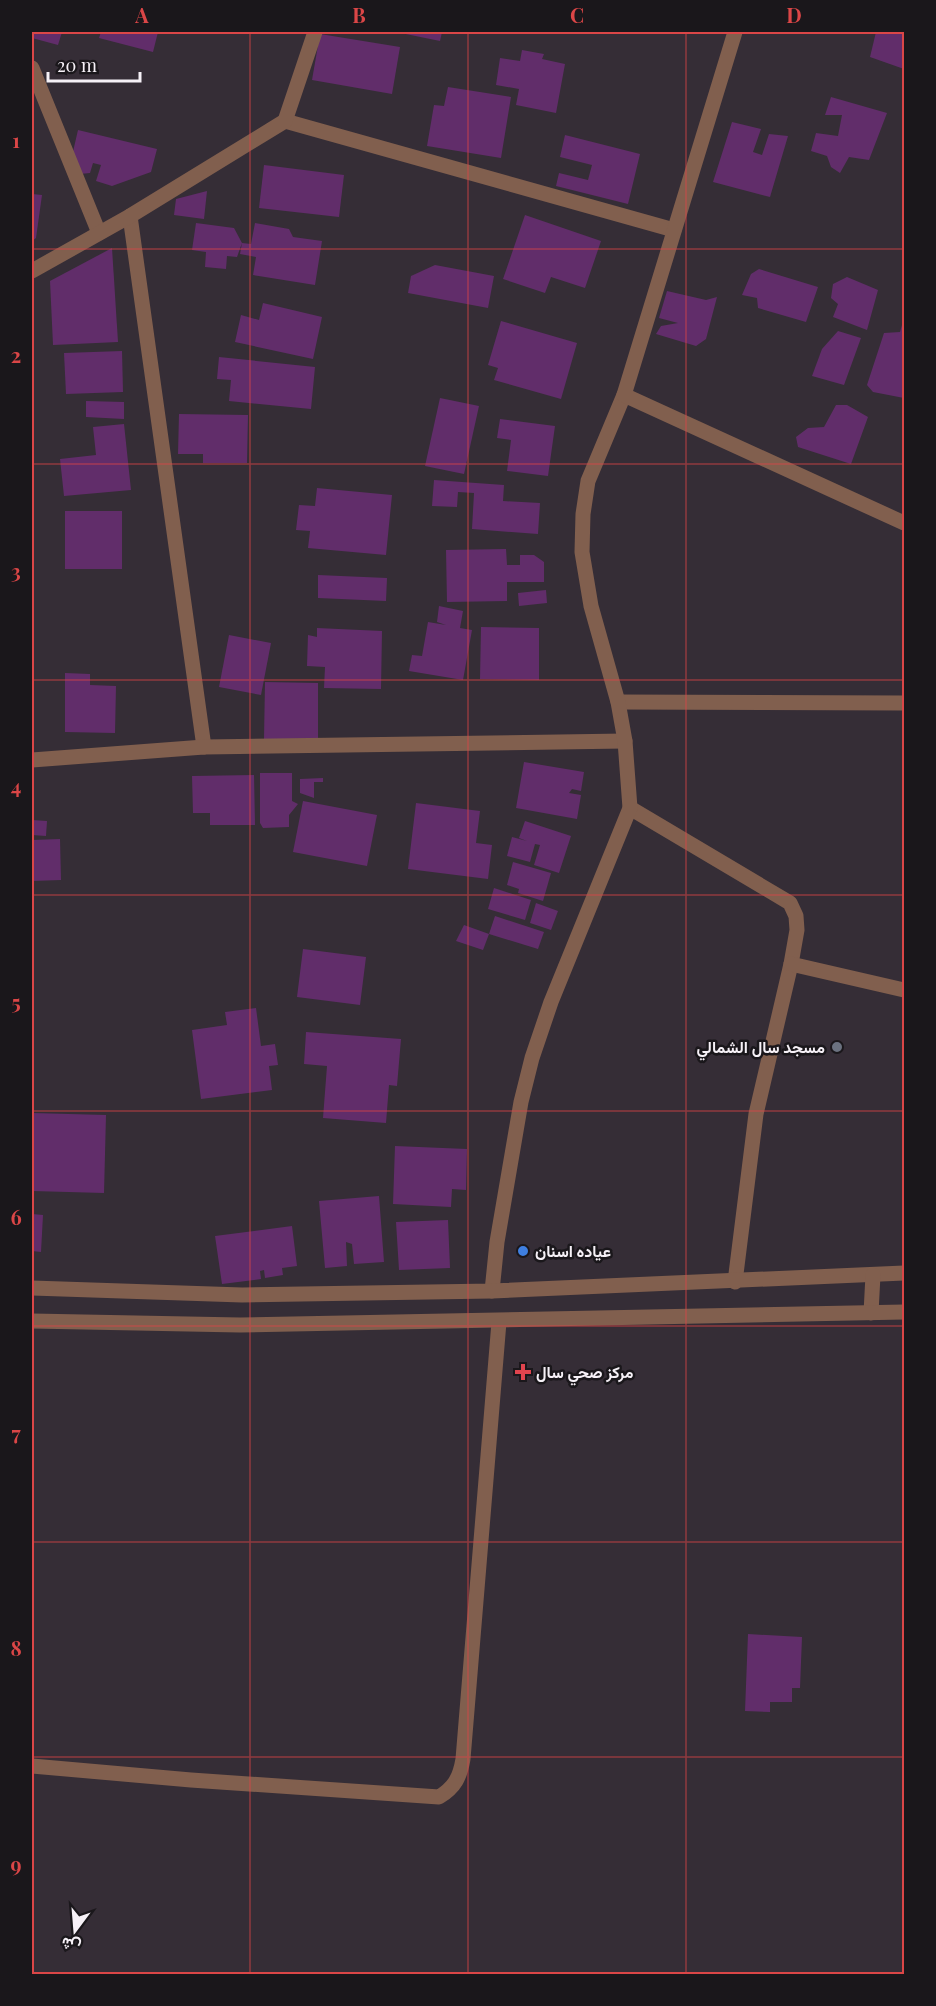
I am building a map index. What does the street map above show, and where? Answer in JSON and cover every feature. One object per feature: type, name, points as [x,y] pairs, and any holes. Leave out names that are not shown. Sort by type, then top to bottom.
[{"type":"street","points":[[32,271],[130,216],[285,121],[315,32]]},
{"type":"street","points":[[492,1291],[497,1242],[521,1102],[532,1058],[551,1002],[630,808],[625,741],[618,702],[591,606],[582,552],[583,514],[588,481],[624,395],[735,32]]},
{"type":"street","points":[[32,68],[99,233]]},
{"type":"street","points":[[285,121],[674,230]]},
{"type":"street","points":[[130,216],[204,747]]},
{"type":"street","points":[[624,395],[904,523]]},
{"type":"street","points":[[618,702],[903,700]]},
{"type":"street","points":[[32,760],[204,747],[625,741]]},
{"type":"street","points":[[630,808],[790,903],[796,915],[791,964],[756,1114],[735,1282]]},
{"type":"street","points":[[791,964],[904,990]]},
{"type":"street","points":[[32,1288],[242,1295],[492,1291],[904,1273]]},
{"type":"street","points":[[871,1313],[873,1275]]},
{"type":"street","points":[[32,1321],[240,1325],[499,1322],[904,1312]]},
{"type":"street","points":[[32,1766],[191,1780],[439,1797],[448,1791],[457,1782],[463,1759],[499,1322]]},
{"type":"building","points":[[32,32],[62,32],[58,45],[32,38]]},
{"type":"building","points":[[101,32],[158,32],[153,52],[99,38]]},
{"type":"building","points":[[396,32],[442,32],[440,41]]},
{"type":"building","points":[[876,32],[904,32],[904,69],[870,57]]},
{"type":"building","points":[[320,34],[400,47],[392,94],[312,80]]},
{"type":"building","points":[[522,50],[544,54],[542,59],[565,64],[556,113],[516,105],[519,89],[496,85],[500,58],[520,61]]},
{"type":"building","points":[[448,87],[511,97],[501,158],[427,146],[434,105],[444,106]]},
{"type":"building","points":[[831,97],[887,113],[869,160],[849,157],[840,173],[831,167],[827,156],[811,151],[816,133],[838,136],[842,115],[825,115]]},
{"type":"building","points":[[732,122],[761,129],[753,152],[762,155],[769,134],[788,136],[770,197],[713,182]]},
{"type":"building","points":[[78,130],[157,149],[151,172],[112,186],[96,181],[101,165],[93,163],[90,173],[80,174],[72,156]]},
{"type":"building","points":[[565,135],[640,154],[628,204],[556,186],[559,173],[588,180],[592,165],[560,157]]},
{"type":"building","points":[[264,165],[344,175],[339,217],[259,208]]},
{"type":"building","points":[[207,191],[204,219],[174,215],[176,199]]},
{"type":"building","points":[[32,194],[42,195],[36,238],[32,241]]},
{"type":"building","points":[[525,215],[601,241],[585,288],[551,277],[545,293],[503,279]]},
{"type":"building","points":[[196,223],[234,228],[242,243],[237,257],[227,256],[226,269],[205,267],[206,252],[192,250]]},
{"type":"building","points":[[255,223],[289,229],[293,237],[322,241],[315,285],[253,275],[256,257],[240,254],[242,243],[251,244]]},
{"type":"building","points":[[112,248],[118,342],[53,345],[50,281]]},
{"type":"building","points":[[435,265],[494,276],[488,308],[408,293],[411,276]]},
{"type":"building","points":[[759,269],[818,287],[806,322],[758,308],[757,298],[742,295],[751,274]]},
{"type":"building","points":[[847,277],[878,290],[867,330],[833,317],[838,304],[831,298],[833,284]]},
{"type":"building","points":[[667,291],[706,300],[717,297],[706,339],[696,346],[656,334],[661,326],[678,323],[659,318]]},
{"type":"building","points":[[263,303],[322,317],[313,359],[235,342],[241,315],[259,320]]},
{"type":"building","points":[[904,318],[904,398],[873,392],[867,385],[884,333],[900,332]]},
{"type":"building","points":[[501,321],[577,343],[561,399],[494,380],[498,368],[488,365]]},
{"type":"building","points":[[838,331],[861,338],[844,385],[812,376],[822,349]]},
{"type":"building","points":[[122,351],[123,392],[66,394],[64,353]]},
{"type":"building","points":[[219,357],[315,367],[311,409],[229,401],[231,380],[217,379]]},
{"type":"building","points":[[440,398],[479,406],[464,474],[425,466]]},
{"type":"building","points":[[86,401],[124,402],[124,419],[86,417]]},
{"type":"building","points":[[836,405],[847,405],[868,417],[851,464],[798,447],[796,437],[808,428],[824,427]]},
{"type":"building","points":[[179,414],[248,415],[247,463],[203,463],[203,454],[178,454]]},
{"type":"building","points":[[500,419],[555,426],[548,476],[507,471],[511,440],[497,438]]},
{"type":"building","points":[[124,424],[131,490],[64,496],[60,459],[96,455],[93,427]]},
{"type":"building","points":[[434,480],[504,485],[503,501],[540,503],[538,534],[472,529],[474,493],[458,492],[457,507],[432,506]]},
{"type":"building","points":[[317,488],[392,495],[386,555],[308,548],[310,531],[296,530],[299,505],[315,506]]},
{"type":"building","points":[[65,511],[122,511],[122,569],[65,569]]},
{"type":"building","points":[[506,549],[507,565],[520,565],[520,555],[534,555],[544,562],[544,582],[507,582],[507,601],[447,602],[446,550]]},
{"type":"building","points":[[318,575],[387,578],[386,601],[318,598]]},
{"type":"building","points":[[546,590],[547,603],[519,606],[518,593]]},
{"type":"building","points":[[439,606],[463,611],[460,628],[472,630],[463,680],[409,671],[412,655],[422,656],[428,622],[446,625],[437,622]]},
{"type":"building","points":[[481,627],[539,628],[539,680],[480,679]]},
{"type":"building","points":[[317,628],[382,631],[381,689],[324,688],[325,667],[307,666],[308,635],[317,637]]},
{"type":"building","points":[[229,635],[271,643],[261,695],[219,687]]},
{"type":"building","points":[[65,673],[90,674],[90,685],[116,686],[115,733],[65,732]]},
{"type":"building","points":[[265,682],[318,683],[318,739],[264,739]]},
{"type":"building","points":[[524,762],[584,772],[581,791],[572,789],[569,793],[581,795],[577,819],[516,808]]},
{"type":"building","points":[[260,773],[292,773],[292,801],[298,804],[289,815],[289,827],[263,828],[260,823]]},
{"type":"building","points":[[254,775],[255,825],[210,825],[210,813],[193,813],[192,776]]},
{"type":"building","points":[[323,778],[323,782],[314,782],[314,798],[300,793],[300,779]]},
{"type":"building","points":[[303,801],[377,815],[367,866],[293,852]]},
{"type":"building","points":[[416,803],[480,811],[476,843],[492,845],[488,879],[408,869]]},
{"type":"building","points":[[32,820],[47,821],[46,836],[32,835]]},
{"type":"building","points":[[525,821],[571,836],[559,873],[534,865],[540,845],[535,844],[530,862],[507,856],[512,837],[527,841],[519,838]]},
{"type":"building","points":[[60,839],[61,880],[32,881],[32,840]]},
{"type":"building","points":[[513,862],[551,873],[543,901],[518,893],[519,889],[507,885]]},
{"type":"building","points":[[494,888],[531,900],[525,920],[488,909]]},
{"type":"building","points":[[536,903],[558,911],[551,930],[530,923]]},
{"type":"building","points":[[495,916],[544,932],[538,949],[489,934]]},
{"type":"building","points":[[464,925],[489,934],[483,950],[456,941]]},
{"type":"building","points":[[303,949],[366,957],[360,1005],[297,997]]},
{"type":"building","points":[[256,1008],[261,1046],[275,1044],[278,1065],[269,1066],[272,1090],[201,1099],[192,1030],[227,1025],[225,1012]]},
{"type":"building","points":[[306,1032],[401,1039],[397,1086],[389,1085],[386,1123],[323,1118],[327,1066],[304,1064]]},
{"type":"building","points":[[32,1113],[106,1115],[104,1193],[32,1191]]},
{"type":"building","points":[[395,1146],[467,1149],[466,1190],[452,1189],[451,1207],[393,1204]]},
{"type":"building","points":[[379,1196],[384,1262],[354,1264],[352,1244],[346,1242],[347,1266],[325,1268],[319,1201]]},
{"type":"building","points":[[32,1214],[43,1215],[41,1252],[32,1251]]},
{"type":"building","points":[[448,1220],[450,1268],[399,1270],[396,1222]]},
{"type":"building","points":[[292,1226],[297,1266],[282,1268],[283,1275],[265,1278],[264,1270],[260,1271],[261,1279],[222,1284],[215,1236]]},
{"type":"building","points":[[748,1634],[802,1637],[800,1688],[792,1688],[792,1702],[770,1702],[770,1712],[745,1711]]},
{"type":"place","name":"مسجد سال الشمالي","points":[[837,1047]]},
{"type":"place","name":"عياده اسنان","points":[[523,1251]]},
{"type":"place","name":"مركز صحي سال","points":[[523,1372]]}]
